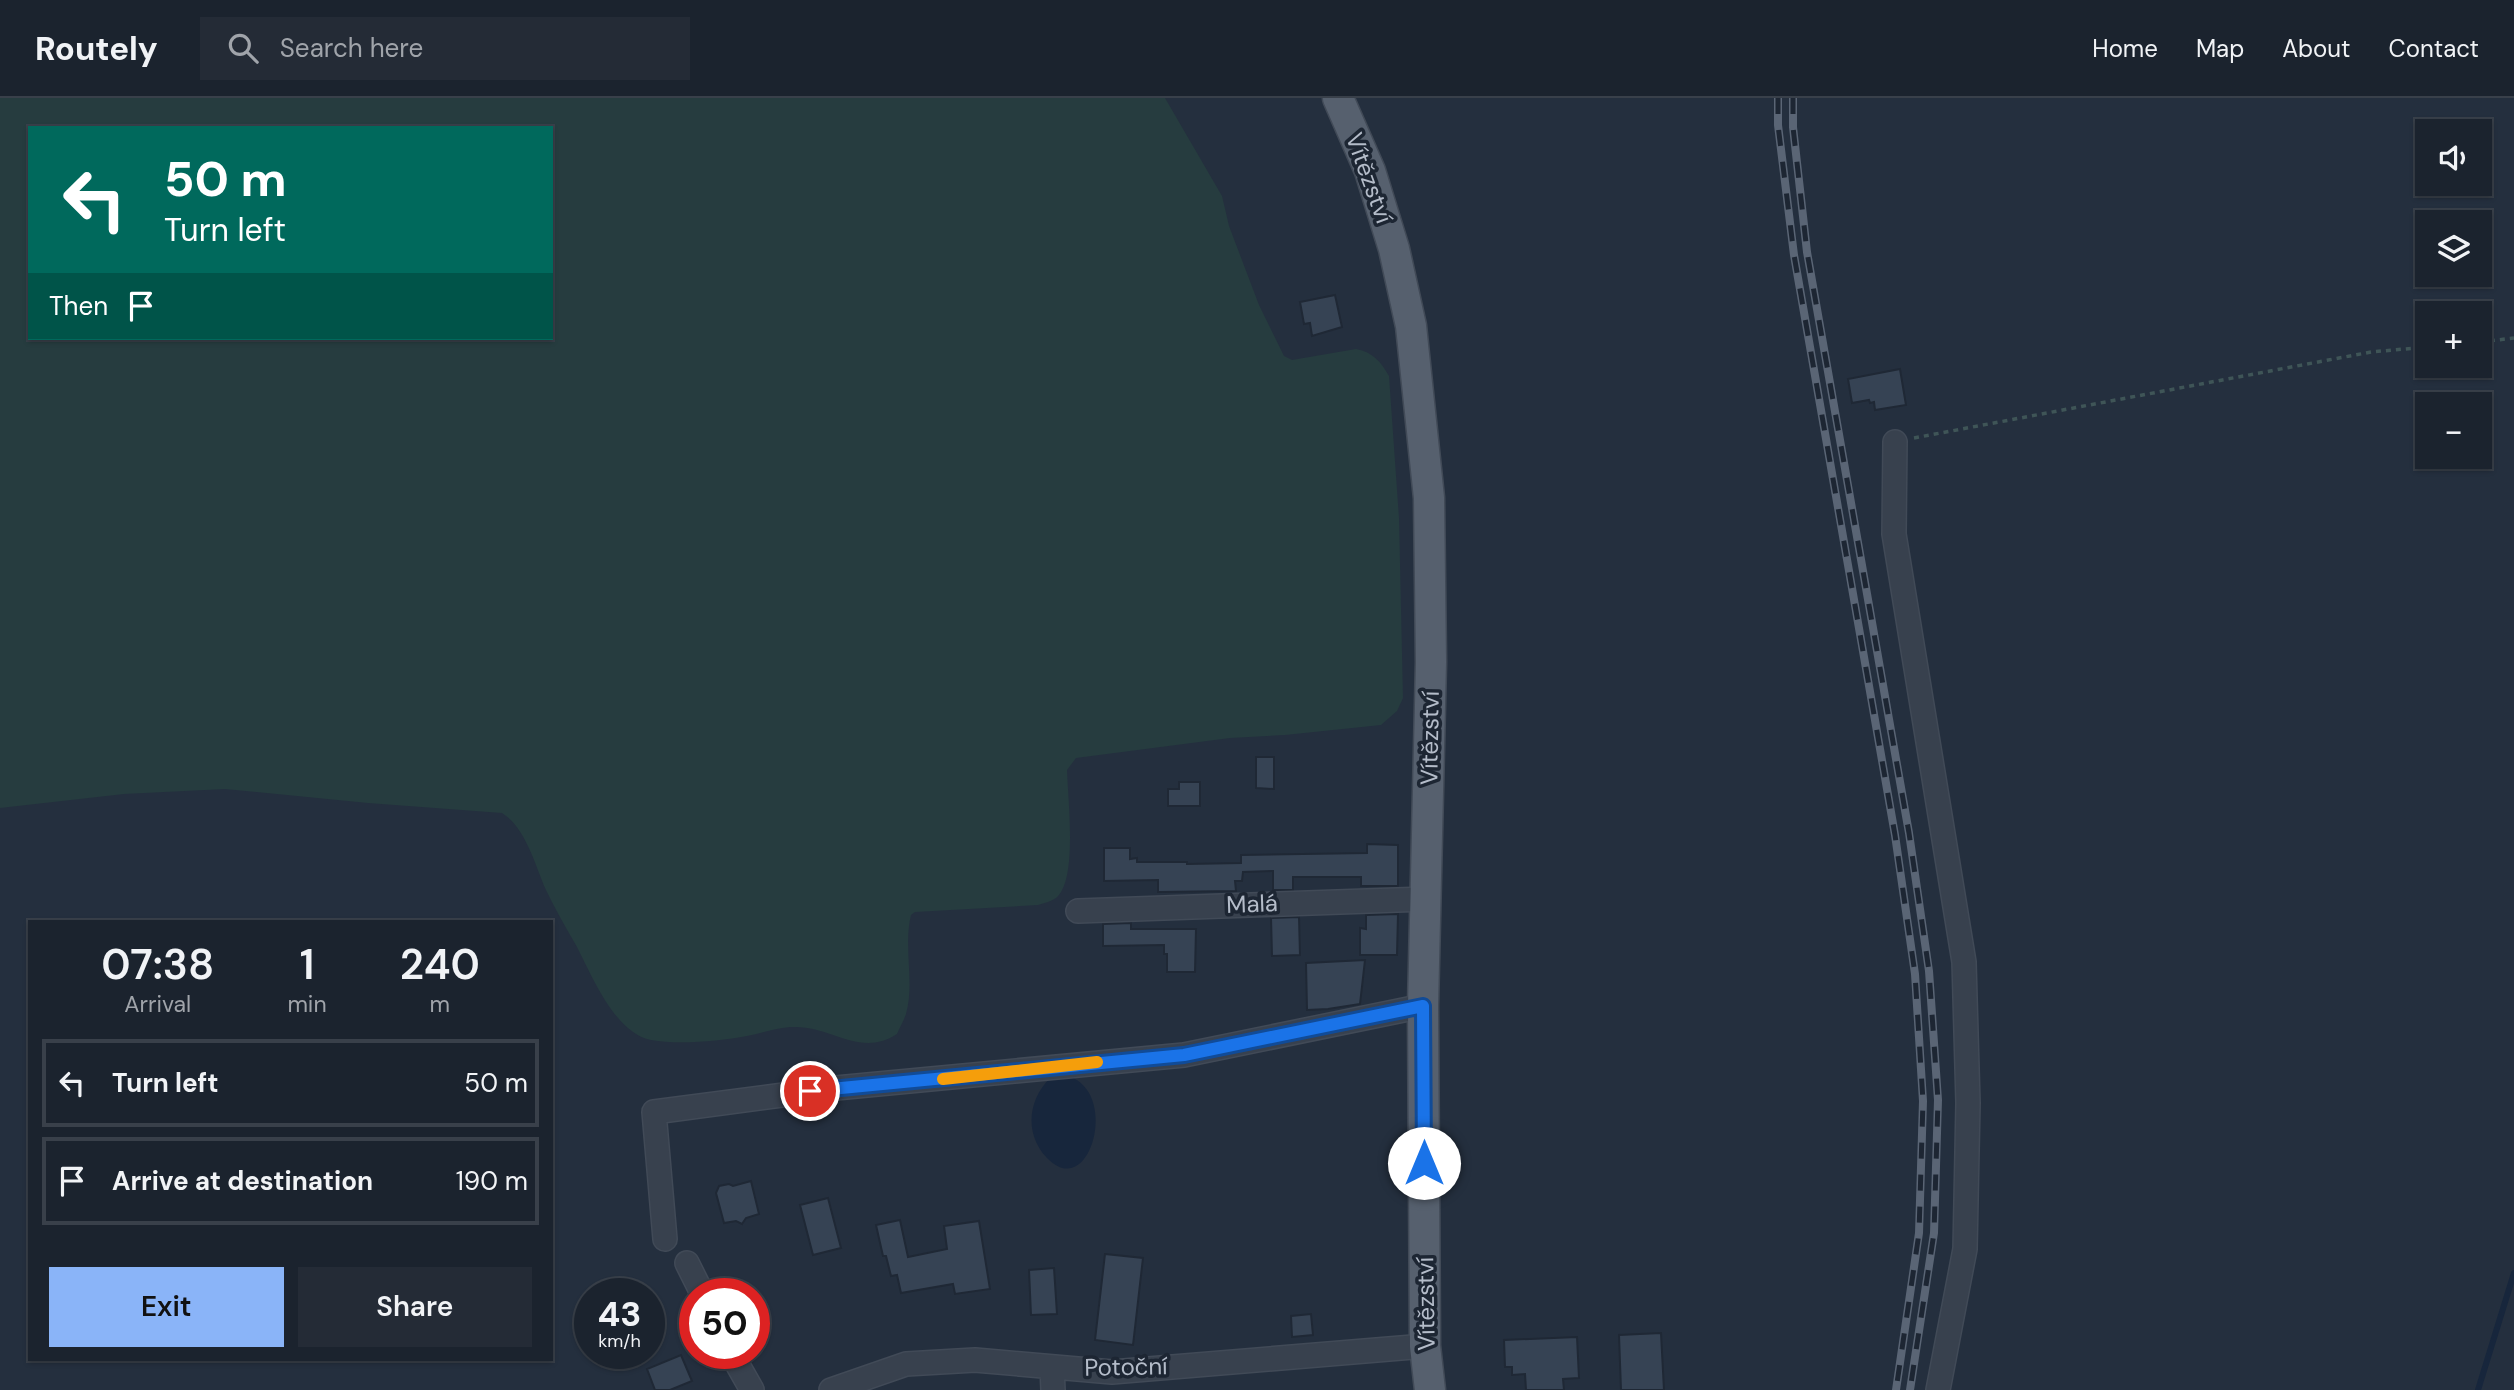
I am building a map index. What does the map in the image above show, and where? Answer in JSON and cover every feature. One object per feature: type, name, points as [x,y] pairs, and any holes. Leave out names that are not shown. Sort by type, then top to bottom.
[{"type":"main road","name":"Vítězství","points":[[1338,98],[1370,172],[1394,249],[1411,326],[1429,498],[1431,662],[1423,1006],[1425,1346],[1430,1390]]},
{"type":"street","points":[[1895,442],[1894,534],[1964,962],[1968,1103],[1965,1249],[1938,1390]]},
{"type":"street","name":"Malá","points":[[1078,911],[1426,899]]},
{"type":"street","points":[[665,1239],[654,1112],[836,1088],[1184,1055],[1423,1006]]},
{"type":"street","points":[[687,1263],[694,1278]]},
{"type":"street","name":"Potoční","points":[[831,1390],[906,1364],[975,1360],[1112,1372],[1425,1346]]},
{"type":"street","points":[[1052,1367],[1054,1390]]},
{"type":"street","points":[[740,1369],[752,1390]]},
{"type":"path","points":[[2492,341],[2514,338]]},
{"type":"path","points":[[1895,442],[2371,352],[2415,348]]},
{"type":"green space","points":[[0,98],[1165,98],[1222,196],[1229,226],[1259,305],[1284,356],[1292,360],[1356,349],[1376,358],[1389,376],[1399,518],[1403,698],[1397,711],[1381,725],[1230,738],[1076,758],[1067,770],[1070,850],[1066,881],[1059,895],[1038,905],[915,912],[911,915],[906,1014],[897,1034],[884,1041],[858,1042],[821,1031],[794,1027],[699,1042],[651,1040],[638,1035],[626,1027],[606,1002],[549,897],[524,837],[502,813],[225,789],[124,794],[0,808]]},
{"type":"water","points":[[1055,1074],[1077,1080],[1090,1094],[1095,1114],[1094,1134],[1088,1153],[1078,1165],[1063,1168],[1047,1158],[1039,1148],[1032,1126],[1034,1103],[1039,1092]]},
{"type":"building","points":[[1335,295],[1342,327],[1312,336],[1310,323],[1304,324],[1300,302]]},
{"type":"building","points":[[1900,369],[1906,405],[1875,410],[1874,402],[1870,403],[1869,400],[1852,403],[1848,379]]},
{"type":"building","points":[[1256,757],[1274,757],[1274,789],[1256,788]]},
{"type":"building","points":[[1179,782],[1200,782],[1200,806],[1168,806],[1168,789],[1179,789]]},
{"type":"building","points":[[1367,844],[1398,845],[1398,886],[1361,886],[1361,877],[1293,877],[1293,890],[1273,890],[1273,871],[1243,872],[1242,881],[1235,881],[1236,891],[1158,892],[1158,880],[1104,881],[1104,848],[1130,848],[1130,859],[1137,858],[1137,862],[1187,864],[1241,863],[1241,855],[1367,853]]},
{"type":"building","points":[[1398,914],[1397,955],[1360,955],[1360,928],[1366,929],[1366,915]]},
{"type":"building","points":[[1299,917],[1300,955],[1272,956],[1271,918]]},
{"type":"building","points":[[1131,923],[1131,929],[1196,929],[1195,972],[1167,972],[1164,945],[1103,946],[1103,924]]},
{"type":"building","points":[[1365,960],[1360,1004],[1307,1010],[1306,963]]},
{"type":"building","points":[[751,1181],[759,1214],[746,1218],[742,1224],[736,1221],[724,1223],[716,1193],[719,1186],[733,1186]]},
{"type":"building","points":[[828,1198],[841,1248],[813,1255],[800,1205]]},
{"type":"building","points":[[900,1220],[908,1257],[947,1249],[944,1226],[979,1221],[990,1289],[955,1294],[953,1284],[901,1293],[897,1275],[891,1276],[886,1256],[883,1256],[876,1225]]},
{"type":"building","points":[[1105,1254],[1143,1258],[1133,1345],[1095,1340]]},
{"type":"building","points":[[1054,1268],[1057,1314],[1031,1315],[1029,1270]]},
{"type":"building","points":[[1311,1314],[1313,1335],[1292,1337],[1291,1316]]},
{"type":"building","points":[[1661,1333],[1664,1390],[1621,1390],[1619,1335]]},
{"type":"building","points":[[1577,1337],[1579,1378],[1563,1379],[1564,1390],[1526,1390],[1525,1374],[1512,1375],[1512,1367],[1505,1367],[1504,1340]]},
{"type":"building","points":[[679,1356],[679,1369],[687,1369],[692,1381],[670,1390],[655,1390],[647,1369],[665,1369],[665,1362]]},
{"type":"waterway","points":[[2478,1390],[2514,1273]]},
{"type":"railway","points":[[1778,98],[1778,125],[1794,255],[1895,835],[1915,974],[1923,1101],[1919,1233],[1896,1390]]},
{"type":"railway","points":[[1793,98],[1793,127],[1807,252],[1909,833],[1929,971],[1938,1100],[1934,1233],[1910,1390]]},
{"type":"slow traffic","points":[[943,1079],[1097,1062]]},
{"type":"route","points":[[810,1091],[1184,1055],[1423,1006],[1424,1163]]}]
